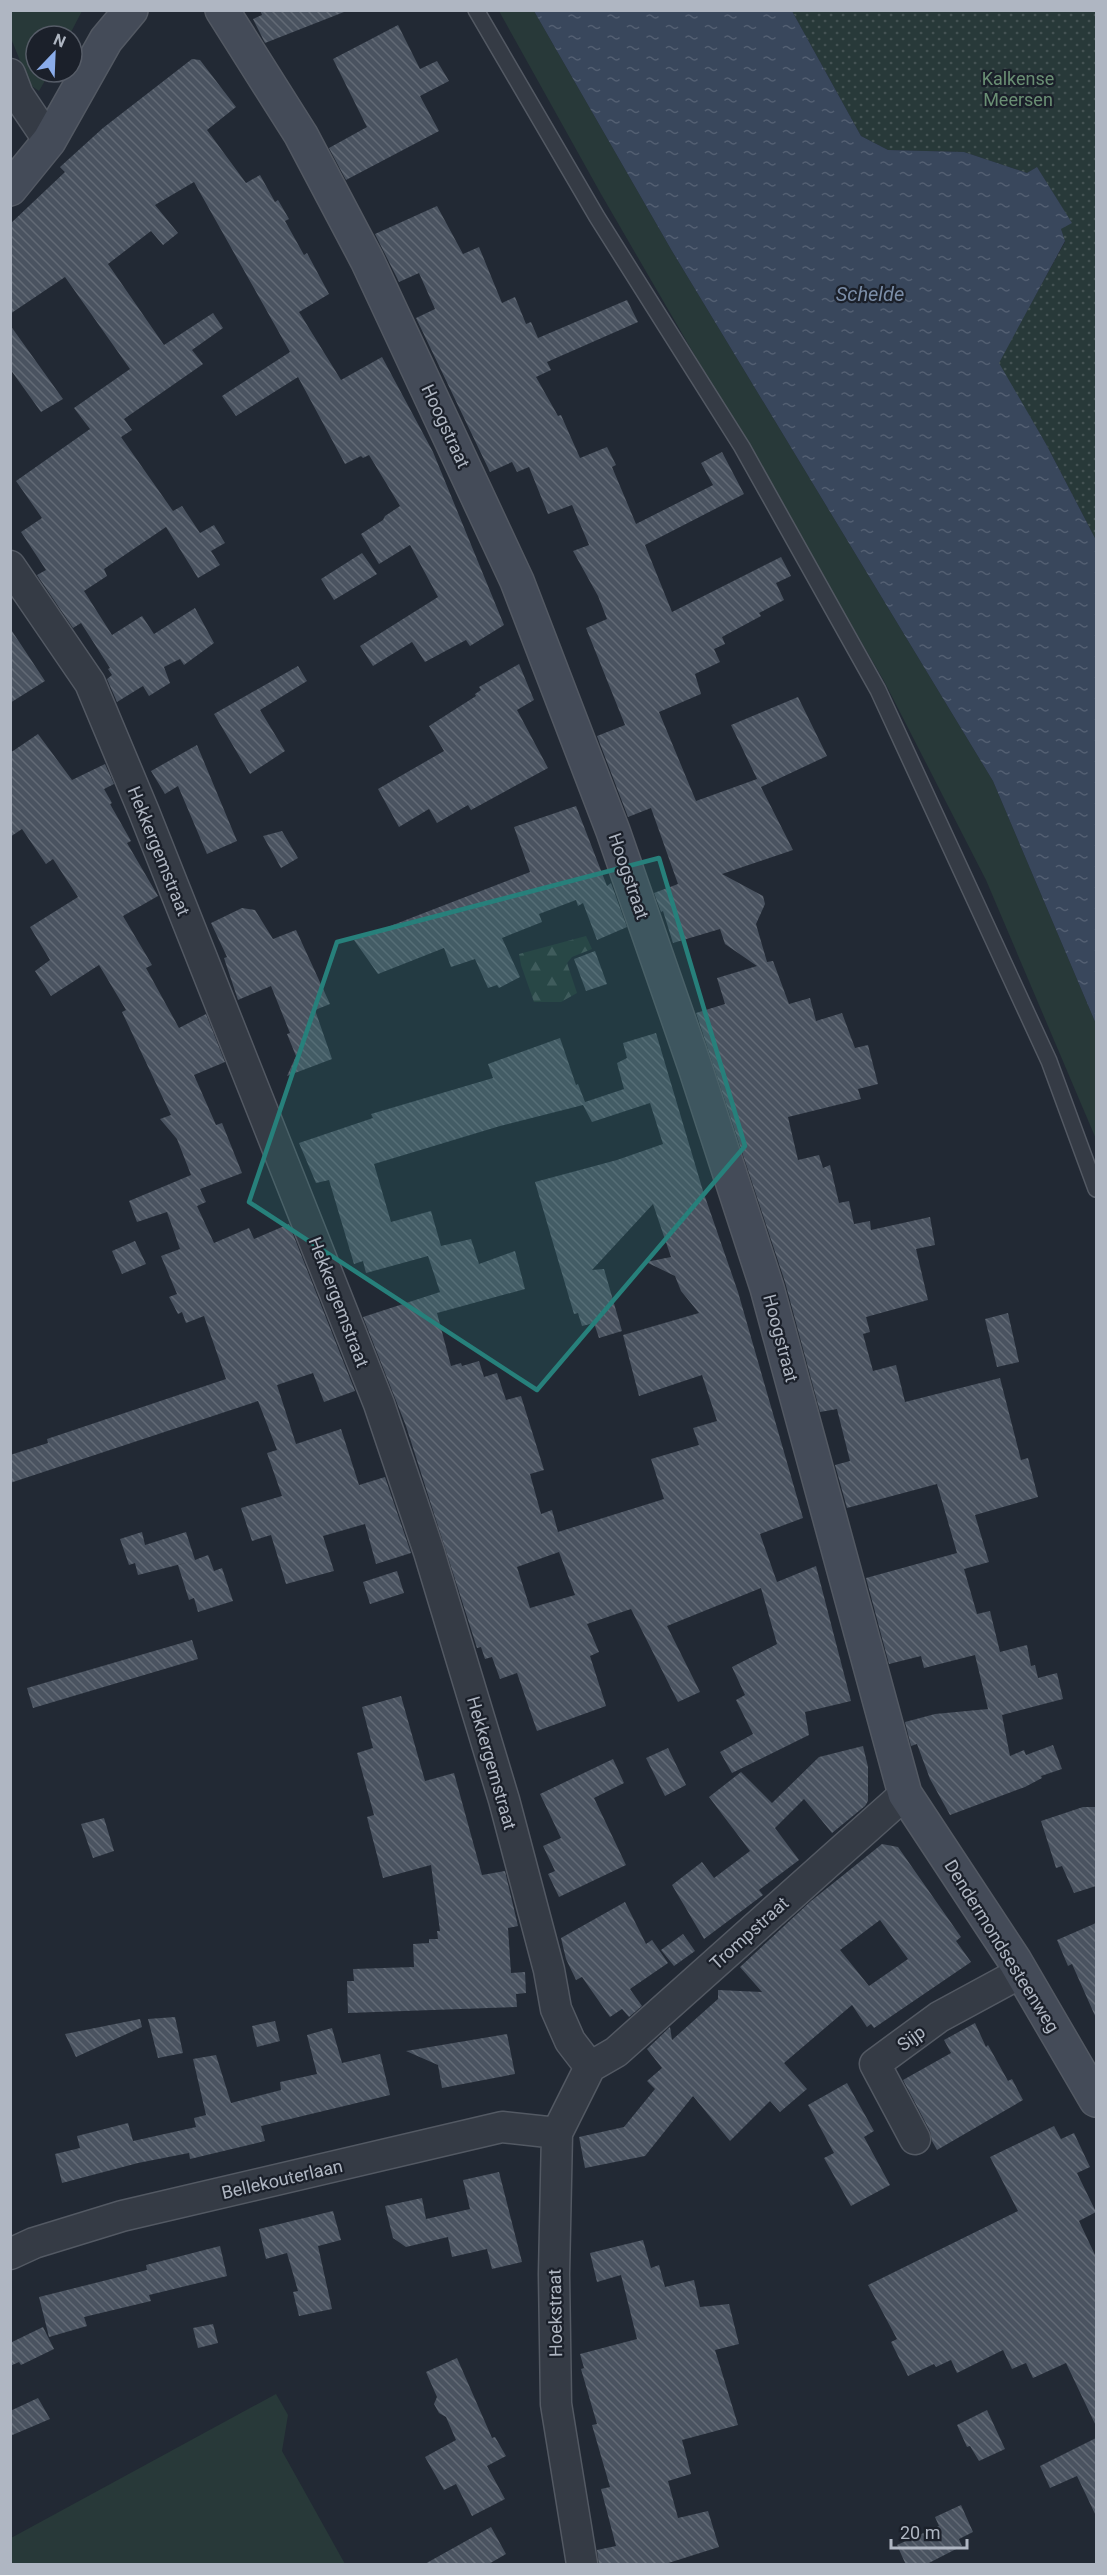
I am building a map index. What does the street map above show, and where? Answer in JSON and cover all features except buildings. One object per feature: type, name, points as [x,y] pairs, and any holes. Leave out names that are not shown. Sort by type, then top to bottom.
[{"type":"main road","points":[[10,189],[49,141],[106,40],[131,10]]},
{"type":"main road","name":"Hoogstraat","points":[[222,10],[301,135],[367,260],[518,581],[629,876],[695,1067],[767,1288],[904,1794]]},
{"type":"main road","name":"Dendermondsesteenweg","points":[[904,1794],[1022,1972],[1096,2100]]},
{"type":"street","points":[[10,74],[18,95],[49,141]]},
{"type":"street","name":"Hekkergemstraat","points":[[10,566],[90,683],[379,1404],[429,1552],[504,1800],[549,1970],[556,2009],[570,2041],[590,2067]]},
{"type":"street","name":"Trompstraat","points":[[590,2067],[616,2052],[904,1794]]},
{"type":"street","name":"Sijp","points":[[915,2139],[875,2064],[939,2017],[1022,1972]]},
{"type":"street","name":"Hoekstraat","points":[[582,2565],[556,2404],[554,2274],[557,2133],[590,2067]]},
{"type":"street","name":"Bellekouterlaan","points":[[10,2254],[34,2243],[122,2216],[502,2127],[557,2133]]},
{"type":"lane","points":[[476,10],[597,217],[742,447],[878,690],[1049,1061],[1096,1189]]},
{"type":"highlighted area","points":[[659,858],[745,1146],[537,1390],[249,1202],[337,942]]},
{"type":"green space","points":[[10,11],[82,11],[75,24],[24,24],[24,70],[12,41]]},
{"type":"green space","points":[[499,11],[534,11],[672,251],[993,781],[1096,1024],[1096,1139],[986,880],[884,681],[601,194]]},
{"type":"green space","name":"Kalkense Meersen","points":[[792,11],[1096,11],[1096,540],[1046,444],[998,363],[1065,242],[1061,229],[1071,222],[1037,167],[1027,173],[964,152],[888,150],[861,136]]},
{"type":"green space","points":[[30,84],[43,84],[39,91]]},
{"type":"green space","points":[[586,936],[592,949],[572,957],[567,963],[577,993],[561,1002],[534,1002],[519,954]]},
{"type":"green space","points":[[276,2394],[288,2415],[282,2451],[345,2564],[11,2564],[11,2538]]},
{"type":"water","name":"Schelde","points":[[534,11],[792,11],[861,136],[888,150],[964,152],[1027,173],[1037,167],[1072,223],[1061,229],[1065,241],[999,363],[1046,444],[1096,540],[1096,1024],[993,781],[672,251]]}]
